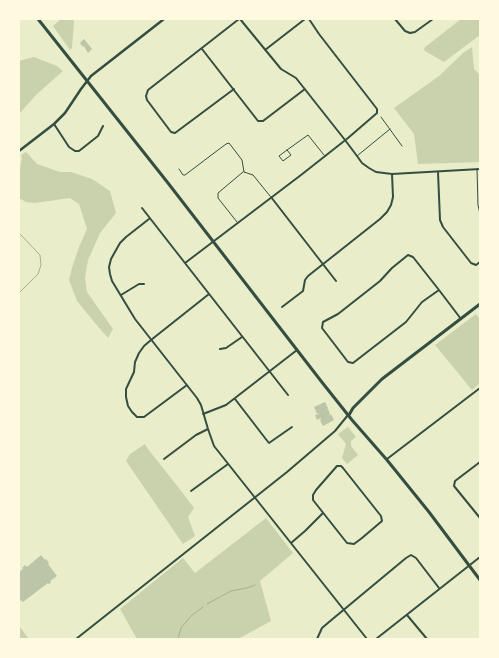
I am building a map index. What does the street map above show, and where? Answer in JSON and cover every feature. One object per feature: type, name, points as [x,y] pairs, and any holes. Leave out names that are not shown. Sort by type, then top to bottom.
[{"type":"main road","points":[[38,19],[168,183],[296,350],[429,512],[480,580]]},
{"type":"main road","points":[[349,415],[353,408],[382,379],[480,304]]},
{"type":"street","points":[[19,151],[54,124],[65,113],[91,76],[164,19]]},
{"type":"street","points":[[234,89],[175,133],[171,132],[147,100],[146,96],[148,90],[240,19],[280,69],[296,78],[362,163],[369,168],[376,172],[392,174],[478,169]]},
{"type":"street","points":[[265,50],[305,19]]},
{"type":"street","points":[[185,263],[325,156],[377,114],[377,109],[309,19]]},
{"type":"street","points":[[395,19],[405,32],[410,33],[415,32],[433,19]]},
{"type":"street","points":[[202,49],[258,121],[263,121],[305,89]]},
{"type":"street","points":[[54,124],[69,147],[75,151],[79,151],[98,136],[102,126]]},
{"type":"street","points":[[438,172],[440,220],[443,227],[471,263],[476,265],[480,262]]},
{"type":"street","points":[[282,306],[303,291],[305,280],[308,276],[387,212],[393,197],[392,174]]},
{"type":"street","points":[[271,197],[336,281]]},
{"type":"street","points":[[142,208],[149,219],[210,294],[288,395]]},
{"type":"street","points":[[149,219],[120,243],[111,259],[109,267],[112,282],[135,319],[199,401],[214,446],[367,639]]},
{"type":"street","points":[[439,290],[422,302],[406,322],[353,363],[348,362],[322,328],[323,322],[338,314],[380,281],[392,268],[408,255],[412,257],[439,290],[461,319]]},
{"type":"street","points":[[121,296],[139,284],[144,284]]},
{"type":"street","points":[[187,385],[144,417],[137,417],[128,406],[126,389],[134,372],[135,362],[144,346],[210,294]]},
{"type":"street","points":[[220,349],[226,348],[242,337]]},
{"type":"street","points":[[204,414],[226,405],[235,399],[296,350]]},
{"type":"street","points":[[387,460],[480,388]]},
{"type":"street","points":[[235,399],[269,443],[292,427]]},
{"type":"street","points":[[76,639],[317,448],[349,415]]},
{"type":"street","points":[[164,459],[196,435],[208,429]]},
{"type":"street","points":[[480,462],[455,481],[454,486],[480,518]]},
{"type":"street","points":[[191,491],[228,464]]},
{"type":"street","points":[[337,466],[341,466],[381,516],[382,521],[354,544],[350,544],[347,543],[323,513],[313,500],[313,495],[337,466]]},
{"type":"street","points":[[291,543],[323,513]]},
{"type":"street","points":[[317,639],[322,628],[411,555],[416,558],[439,588]]},
{"type":"street","points":[[376,639],[480,557]]},
{"type":"street","points":[[407,615],[427,639]]},
{"type":"lane","points":[[381,117],[402,146]]},
{"type":"lane","points":[[357,156],[390,129]]},
{"type":"lane","points":[[287,150],[292,155],[283,161],[279,156],[287,150],[308,135],[325,156]]},
{"type":"lane","points":[[179,169],[183,175],[185,175],[229,143],[242,160],[244,172]]},
{"type":"lane","points":[[478,169],[478,205],[480,214]]},
{"type":"lane","points":[[244,172],[253,175],[271,197]]},
{"type":"lane","points":[[238,223],[218,198],[218,193],[244,172]]},
{"type":"green space","points":[[61,19],[73,19],[74,22],[72,48],[70,50],[53,26]]},
{"type":"green space","points":[[461,19],[480,19],[480,35],[444,62],[425,51],[424,48]]},
{"type":"green space","points":[[472,47],[474,69],[480,75],[480,162],[418,164],[414,134],[394,108],[439,76],[463,53]]},
{"type":"green space","points":[[34,57],[57,66],[63,71],[36,95],[19,114],[19,61]]},
{"type":"green space","points":[[26,152],[37,164],[60,172],[71,172],[92,179],[110,191],[116,213],[100,233],[88,260],[85,278],[87,292],[113,329],[108,338],[77,301],[69,280],[79,247],[87,229],[79,204],[70,198],[35,203],[26,202],[19,198],[21,155]]},
{"type":"green space","points":[[476,314],[480,319],[480,383],[472,390],[435,345]]},
{"type":"green space","points":[[348,427],[356,437],[351,441],[351,446],[358,455],[347,464],[342,458],[346,444],[338,434]]},
{"type":"green space","points":[[145,444],[194,508],[188,517],[195,536],[183,544],[126,461],[130,454]]},
{"type":"green space","points":[[266,518],[293,553],[260,581],[271,621],[238,639],[137,639],[120,609],[183,558],[195,573]]},
{"type":"green space","points":[[20,627],[29,639],[19,639]]},
{"type":"building","points":[[84,39],[92,49],[88,53],[84,46],[83,47],[80,43]]},
{"type":"building","points":[[325,402],[329,414],[330,415],[331,414],[334,420],[323,426],[320,420],[321,418],[317,420],[315,415],[319,414],[317,414],[314,407]]},
{"type":"building","points":[[41,555],[45,560],[46,559],[57,576],[50,581],[51,583],[48,583],[23,602],[21,600],[19,602],[19,572],[25,565],[27,567]]},
{"type":"waterway","points":[[19,233],[40,255],[41,265],[38,274],[19,293]]},
{"type":"waterway","points":[[207,604],[231,591],[255,585]]},
{"type":"waterway","points":[[178,639],[181,628],[191,616],[203,607]]}]
